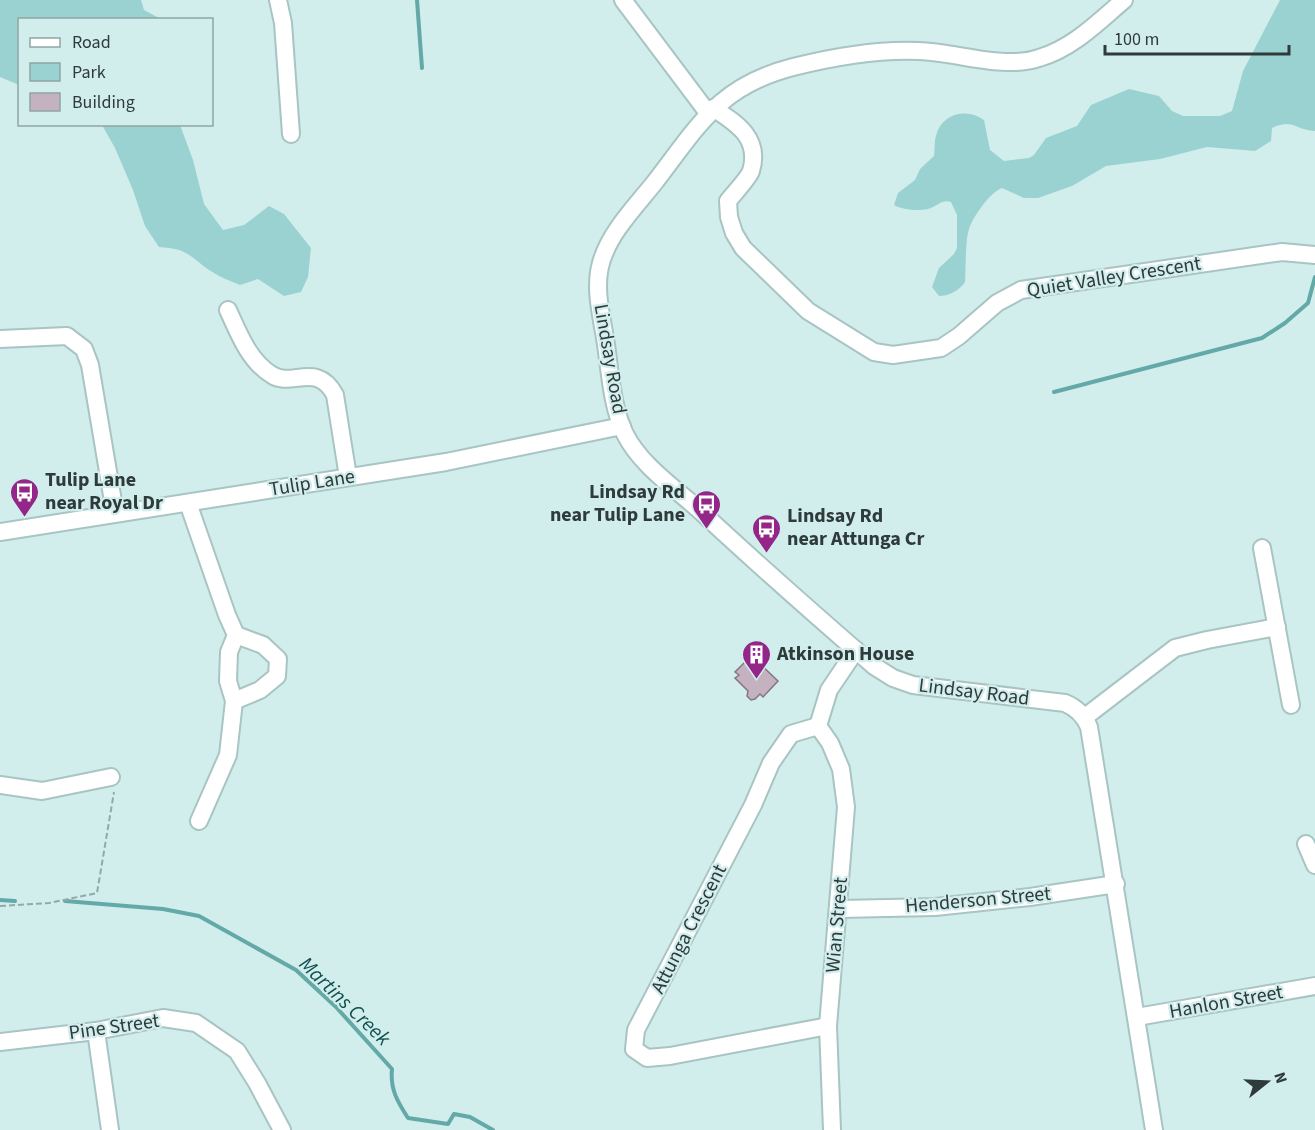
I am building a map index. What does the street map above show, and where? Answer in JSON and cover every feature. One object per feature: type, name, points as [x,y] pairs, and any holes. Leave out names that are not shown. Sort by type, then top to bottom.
[{"type":"street","points":[[278,0],[283,23],[291,134]]},
{"type":"street","points":[[624,0],[710,111]]},
{"type":"street","name":"Lindsay Road","points":[[1085,717],[1065,703],[906,683],[879,670],[647,463],[632,445],[622,426],[615,403],[599,299],[598,278],[601,263],[616,233],[710,111],[739,88],[763,75],[827,59],[874,52],[919,51],[1011,62],[1036,60],[1073,43],[1124,0]]},
{"type":"street","name":"Quiet Valley Crescent","points":[[710,111],[738,124],[749,138],[753,153],[751,172],[728,201],[729,217],[734,233],[743,248],[808,311],[874,352],[893,355],[941,348],[959,336],[997,303],[1021,290],[1282,252],[1315,255]]},
{"type":"street","points":[[228,310],[251,356],[272,375],[278,378],[316,378],[330,386],[334,395],[348,477]]},
{"type":"street","points":[[0,339],[67,336],[84,349],[90,365],[115,513]]},
{"type":"street","name":"Tulip Lane","points":[[0,532],[446,462],[622,426]]},
{"type":"street","points":[[188,503],[236,635],[263,645],[278,659],[277,676],[260,690],[234,701]]},
{"type":"street","points":[[1262,548],[1291,705]]},
{"type":"street","points":[[1154,1130],[1116,884],[1089,727],[1085,717],[1174,648],[1277,627]]},
{"type":"street","points":[[199,821],[218,783],[228,756],[234,701],[228,681],[229,652],[236,635]]},
{"type":"street","points":[[818,726],[829,690],[856,650]]},
{"type":"street","name":"Wian Street","points":[[818,726],[830,743],[841,769],[846,807],[828,1026],[832,1130]]},
{"type":"street","name":"Attunga Crescent","points":[[818,726],[790,734],[771,764],[753,805],[636,1030],[634,1049],[647,1058],[670,1056],[828,1026]]},
{"type":"street","points":[[0,785],[42,791],[111,777]]},
{"type":"street","points":[[1306,844],[1315,865]]},
{"type":"street","name":"Henderson Street","points":[[839,909],[935,907],[1030,897],[1116,884]]},
{"type":"street","name":"Hanlon Street","points":[[1137,1017],[1315,986]]},
{"type":"street","name":"Pine Street","points":[[0,1042],[96,1031],[163,1018],[196,1023],[237,1051],[282,1130]]},
{"type":"street","points":[[96,1031],[110,1130]]},
{"type":"path","points":[[0,906],[49,903],[97,893],[114,792],[111,777]]},
{"type":"green space","points":[[0,0],[141,0],[144,10],[159,18],[18,18],[18,85],[0,77]]},
{"type":"green space","points":[[1280,0],[1315,0],[1315,131],[1290,124],[1279,125],[1272,128],[1271,141],[1255,151],[1207,147],[1160,159],[1106,166],[1072,186],[1038,198],[1024,198],[1002,188],[997,190],[982,206],[969,229],[965,282],[954,292],[939,296],[932,287],[939,268],[957,248],[957,215],[951,202],[945,201],[920,210],[894,205],[898,193],[915,180],[920,169],[934,156],[936,136],[943,122],[962,114],[970,114],[984,120],[990,150],[1004,161],[1029,158],[1034,155],[1046,138],[1077,126],[1091,105],[1129,89],[1159,96],[1172,111],[1183,116],[1220,116],[1232,111],[1243,71]]},
{"type":"green space","points":[[103,126],[180,126],[193,160],[204,204],[223,230],[244,225],[269,206],[284,214],[311,248],[308,277],[301,292],[284,296],[258,279],[240,285],[214,273],[184,252],[159,247],[145,226],[115,148]]},
{"type":"building","name":"Atkinson House","points":[[746,661],[751,667],[757,661],[778,681],[763,697],[760,694],[751,700],[747,696],[748,691],[735,678],[739,675],[735,672]]},
{"type":"waterway","points":[[417,0],[422,68]]},
{"type":"waterway","points":[[1054,392],[1262,338],[1285,323],[1308,303],[1315,277]]},
{"type":"waterway","name":"Martins Creek","points":[[0,900],[15,901]]},
{"type":"waterway","name":"Martins Creek","points":[[65,901],[163,909],[199,916],[296,970],[336,1007],[392,1069],[395,1095],[408,1118],[448,1124],[454,1114],[470,1117],[493,1130]]},
{"type":"place","name":"Tulip Lane near Royal Dr","points":[[24,518]]},
{"type":"place","name":"Lindsay Rd near Tulip Lane","points":[[706,530]]},
{"type":"place","name":"Lindsay Rd near Attunga Cr","points":[[766,554]]},
{"type":"place","name":"Atkinson House","points":[[756,680]]}]
